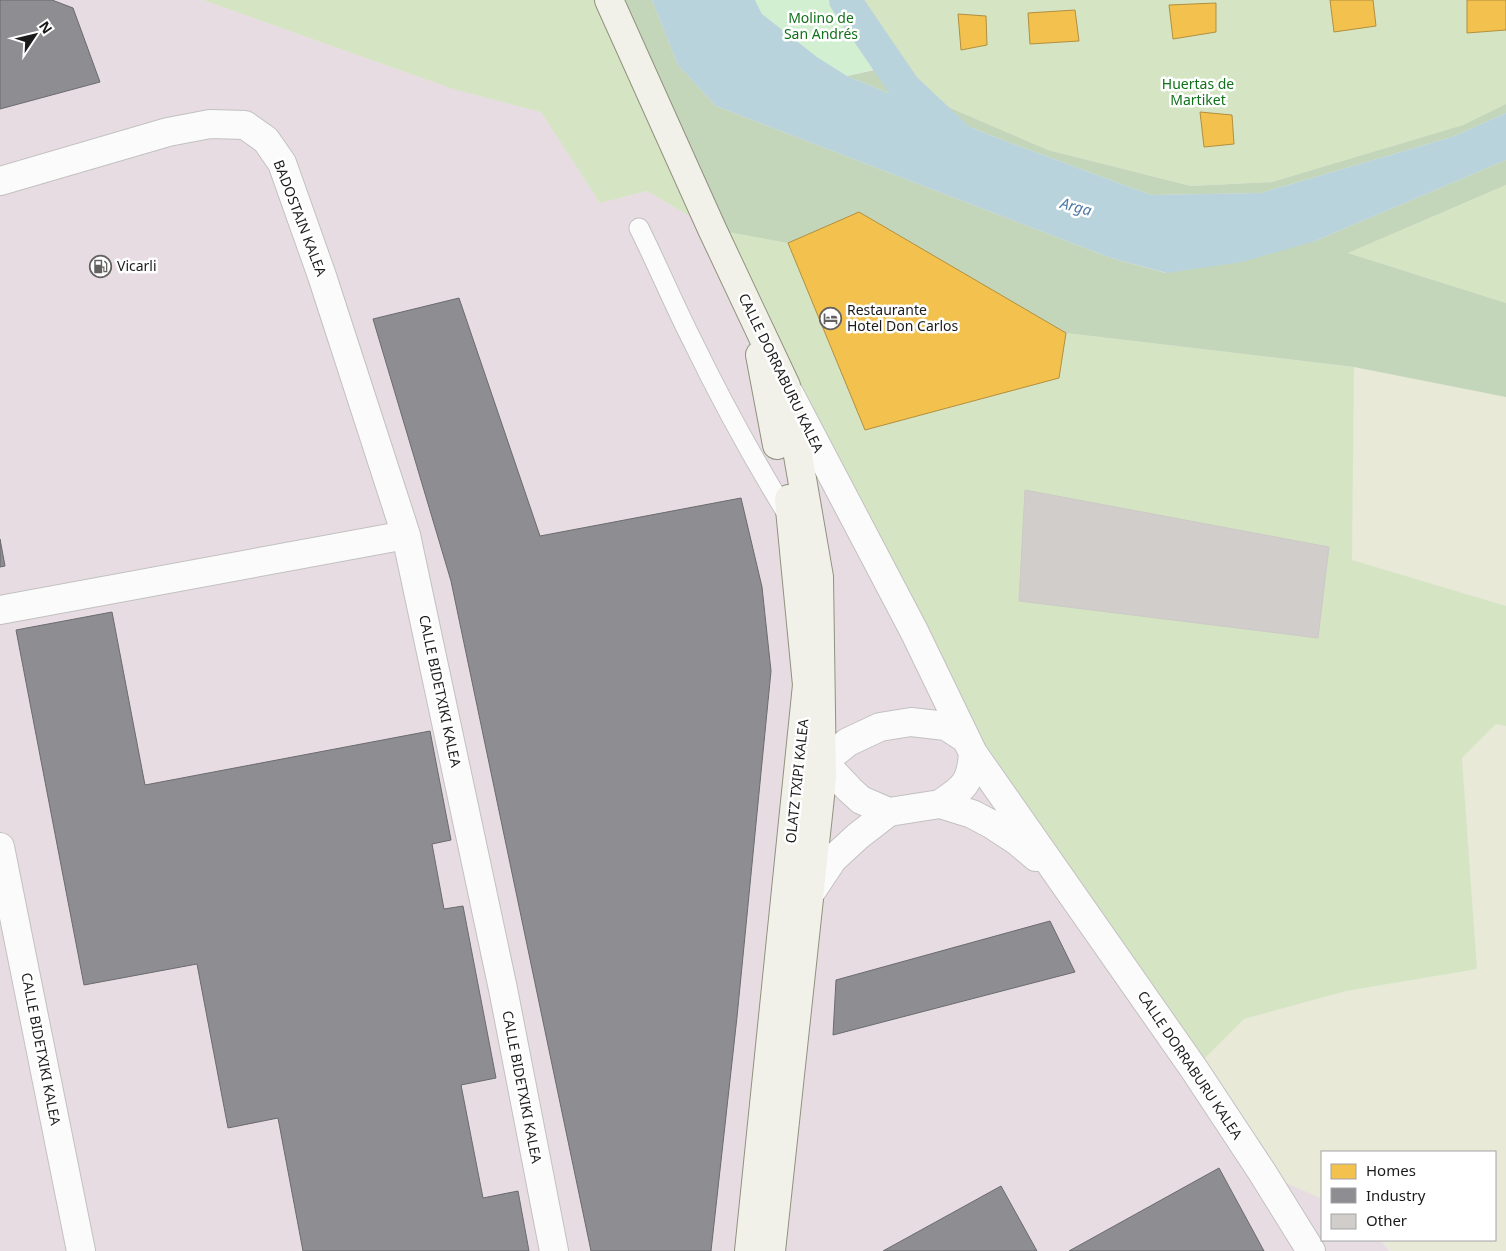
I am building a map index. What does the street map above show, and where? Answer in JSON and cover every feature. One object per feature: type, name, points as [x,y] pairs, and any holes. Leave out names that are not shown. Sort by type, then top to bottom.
[{"type":"main road","name":"CALLE DORRABURU KALEA","points":[[609,0],[786,386]]},
{"type":"main road","name":"OLATZ TXIPI KALEA","points":[[749,1251],[807,685],[789,498],[752,314]]},
{"type":"main road","name":"OLATZ TXIPI KALEA","points":[[771,1251],[822,778],[819,577],[786,386]]},
{"type":"street","name":"BADOSTAIN KALEA","points":[[0,181],[168,132],[210,124],[245,124],[266,140],[282,163],[299,210],[406,535]]},
{"type":"street","name":"CALLE DORRABURU KALEA","points":[[786,386],[914,631],[969,746],[1194,1069],[1262,1172],[1311,1251]]},
{"type":"street","points":[[0,610],[406,535]]},
{"type":"street","name":"CALLE BIDETXIKI KALEA","points":[[406,535],[503,989],[554,1251]]},
{"type":"street","points":[[803,718],[822,763],[861,800],[889,812]]},
{"type":"street","name":"CALLE DORRABURU KALEA","points":[[797,784],[848,742],[880,728],[911,722],[946,726],[969,746],[972,770],[962,789],[940,804],[889,812],[858,836],[833,859],[811,892]]},
{"type":"street","name":"CALLE DORRABURU KALEA","points":[[940,804],[972,814],[991,824],[1017,841],[1063,882]]},
{"type":"street","name":"CALLE BIDETXIKI KALEA","points":[[0,847],[81,1251]]},
{"type":"lane","points":[[639,228],[693,342],[755,459],[791,520]]},
{"type":"lane","points":[[755,459],[770,457],[775,433]]},
{"type":"shaded area","points":[[0,0],[203,0],[453,89],[541,112],[600,203],[647,191],[712,229],[1321,1170],[1321,1241],[1381,1241],[1389,1251],[0,1251]]},
{"type":"green space","points":[[203,0],[609,0],[712,229],[647,191],[600,203],[541,112],[453,89]]},
{"type":"green space","points":[[609,0],[652,0],[678,65],[716,106],[1111,258],[1166,273],[1315,241],[1506,160],[1506,185],[1348,253],[1506,303],[1506,397],[1354,367],[1066,333],[859,212],[788,243],[712,229]]},
{"type":"green space","name":"Molino de San Andrés","points":[[755,0],[836,0],[865,47],[884,67],[847,76],[817,57],[762,14]]},
{"type":"green space","name":"Huertas de Martiket","points":[[854,0],[1506,0],[1506,104],[1463,125],[1272,182],[1191,186],[1048,150],[913,92]]},
{"type":"green space","points":[[884,68],[913,92],[1048,150],[1191,186],[1272,182],[1463,125],[1506,104],[1506,113],[1452,137],[1261,193],[1151,195],[992,136],[847,76]]},
{"type":"green space","points":[[1506,185],[1506,303],[1348,253]]},
{"type":"green space","points":[[859,212],[1066,333],[1354,367],[1352,560],[1506,606],[1506,726],[1496,724],[1462,758],[1477,969],[1346,991],[1244,1019],[1194,1069],[973,753],[712,229]]},
{"type":"green space","points":[[1354,367],[1506,397],[1506,606],[1352,560]]},
{"type":"green space","points":[[1496,724],[1506,726],[1506,1251],[1391,1251],[1382,1241],[1496,1241],[1496,1151],[1321,1151],[1321,1199],[1262,1172],[1194,1069],[1243,1019],[1346,991],[1477,969],[1462,758]]},
{"type":"water","name":"Arga","points":[[652,0],[755,0],[762,14],[817,57],[847,76],[992,136],[1151,195],[1261,193],[1452,137],[1506,113],[1506,160],[1315,241],[1242,262],[1167,273],[1111,258],[716,106],[678,65]]},
{"type":"building: Homes","points":[[1330,0],[1373,0],[1376,26],[1334,32]]},
{"type":"building: Homes","points":[[1467,0],[1506,0],[1506,30],[1467,33]]},
{"type":"building: Homes","points":[[1216,3],[1216,32],[1173,39],[1169,5]]},
{"type":"building: Homes","points":[[1075,10],[1079,41],[1030,44],[1028,13]]},
{"type":"building: Homes","points":[[958,14],[986,16],[987,45],[961,50]]},
{"type":"building: Homes","points":[[1200,112],[1232,115],[1234,144],[1204,147]]},
{"type":"building: Homes","points":[[859,212],[1066,333],[1059,378],[865,430],[788,243]]},
{"type":"building: Industry","points":[[0,0],[52,0],[73,8],[100,82],[0,109]]},
{"type":"building: Industry","points":[[459,298],[540,536],[741,498],[762,587],[771,671],[737,1017],[711,1251],[591,1251],[451,581],[373,319]]},
{"type":"building: Industry","points":[[0,539],[5,566],[0,567]]},
{"type":"building: Industry","points":[[112,612],[145,785],[430,731],[451,840],[432,844],[444,909],[463,906],[496,1078],[461,1085],[483,1198],[518,1191],[529,1251],[303,1251],[278,1118],[228,1128],[197,964],[84,985],[16,630]]},
{"type":"building: Industry","points":[[1050,921],[1075,972],[833,1035],[836,980]]},
{"type":"building: Industry","points":[[1219,1168],[1264,1251],[1069,1251]]},
{"type":"building: Industry","points":[[1001,1186],[1037,1251],[883,1251]]},
{"type":"building: Other","points":[[1025,490],[1329,547],[1318,638],[1019,601]]},
{"type":"waterway","points":[[845,0],[905,88],[959,139]]},
{"type":"place","name":"Vicarli","points":[[101,266]]},
{"type":"place","name":"Restaurante Hotel Don Carlos","points":[[831,318]]}]
